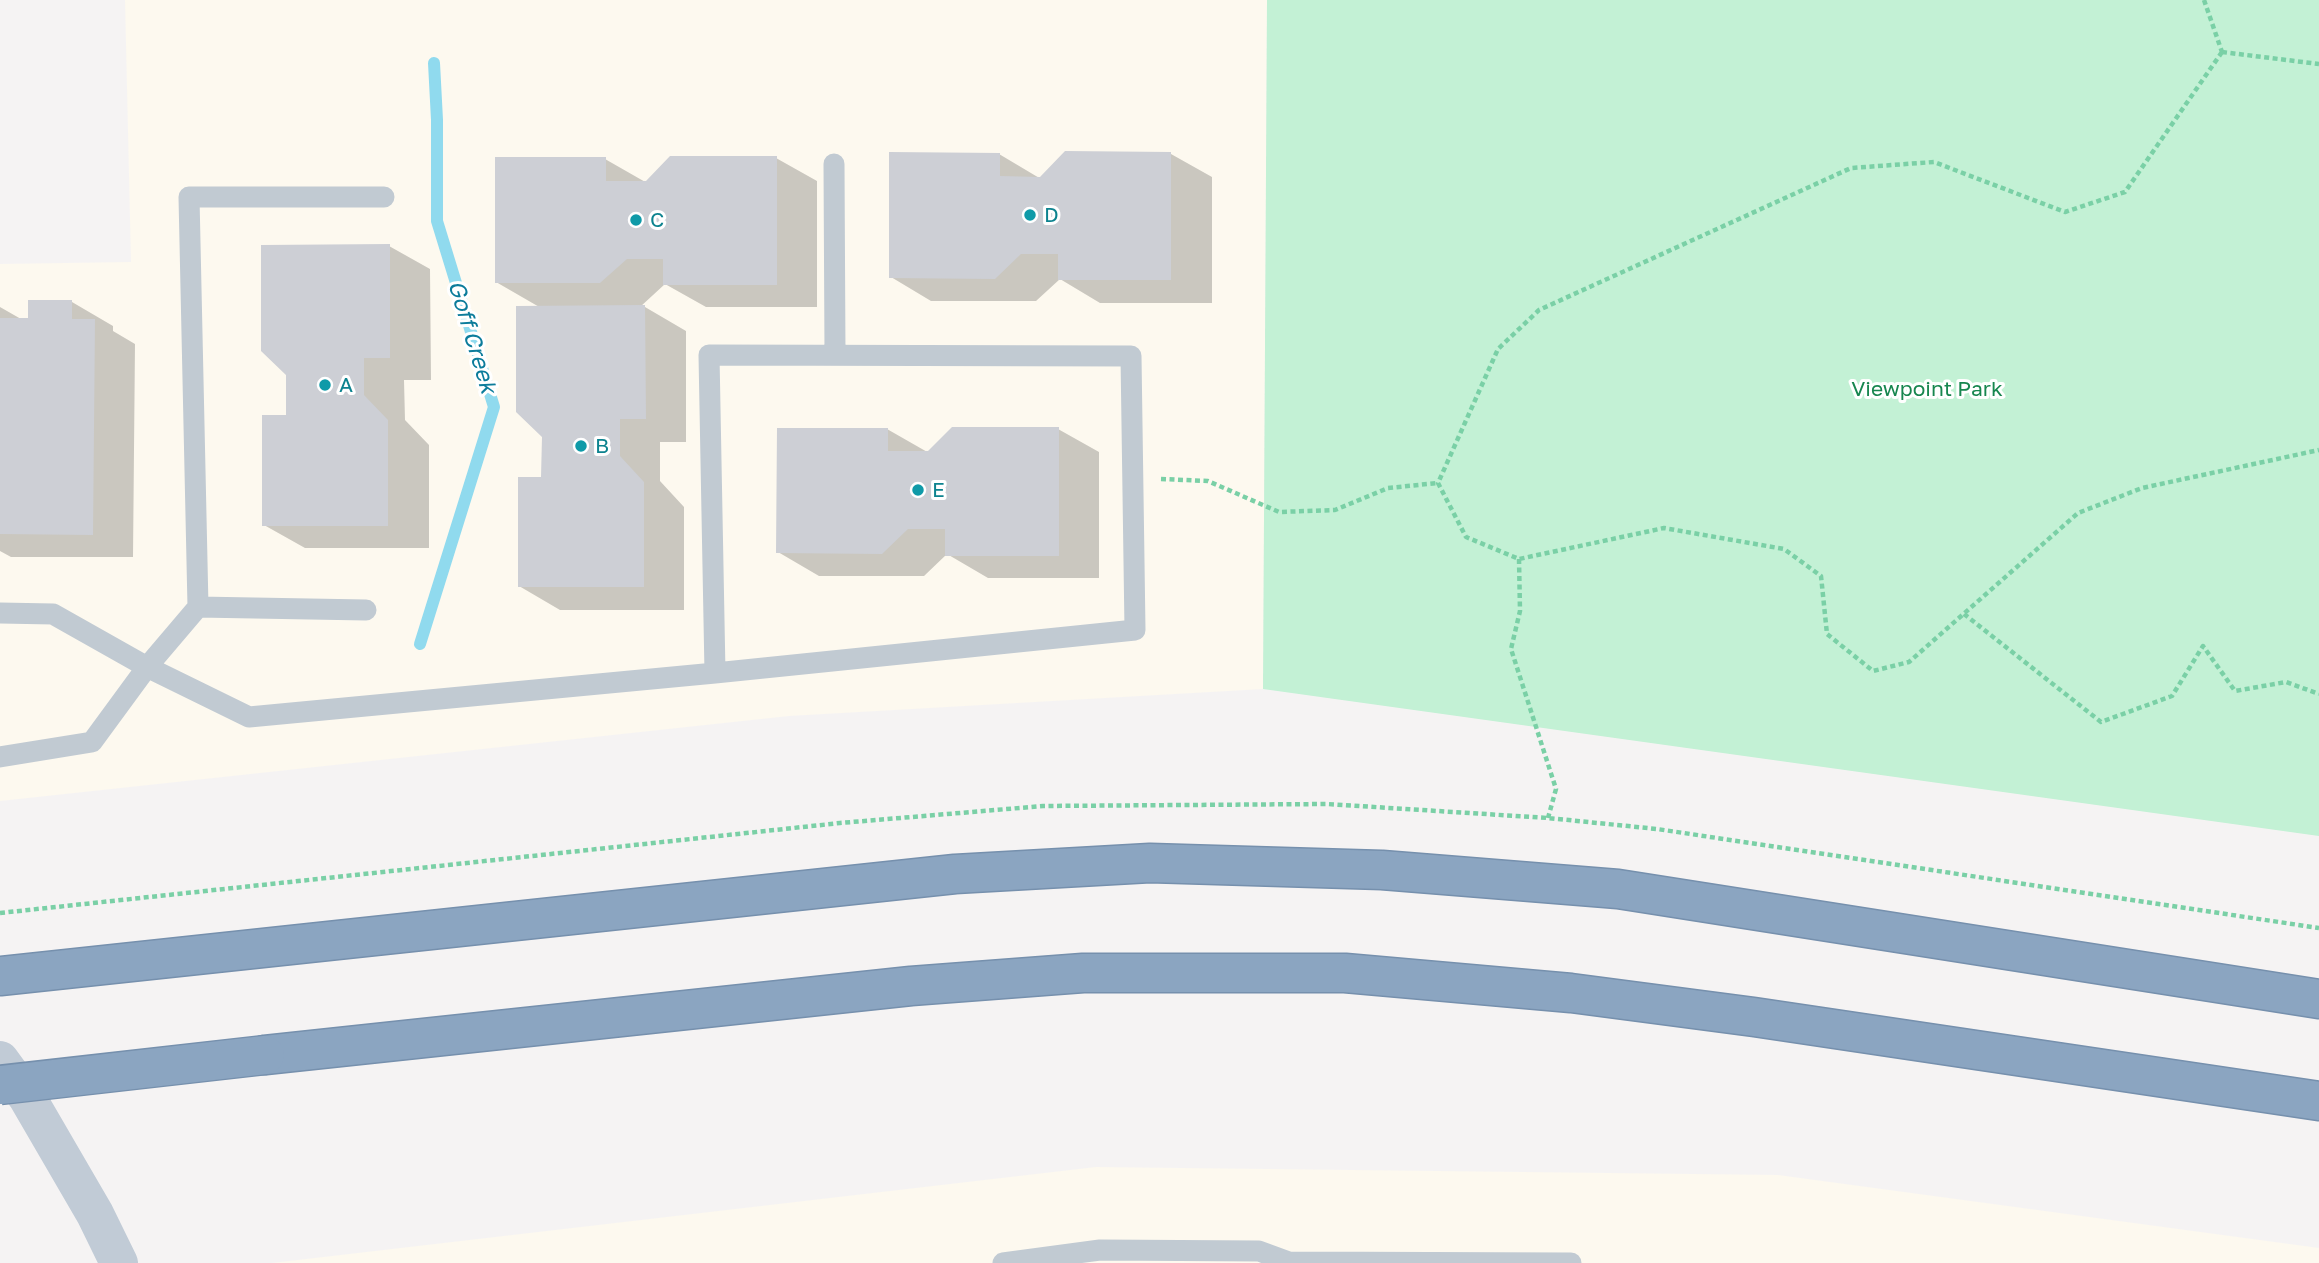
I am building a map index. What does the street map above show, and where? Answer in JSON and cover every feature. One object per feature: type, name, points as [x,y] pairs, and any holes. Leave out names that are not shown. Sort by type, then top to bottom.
[{"type":"highway","points":[[0,976],[955,874],[1150,863],[1382,870],[1618,889],[2319,999]]},
{"type":"highway","points":[[0,1085],[911,986],[1083,973],[1345,973],[1571,993],[1754,1017],[2319,1101]]},
{"type":"street","points":[[0,1060],[34,1108],[95,1214],[118,1263]]},
{"type":"lane","points":[[834,164],[835,354]]},
{"type":"lane","points":[[0,757],[92,743],[148,667],[198,607],[189,197],[384,197]]},
{"type":"lane","points":[[0,612],[53,614],[148,667],[249,717],[715,673],[1135,630],[1131,356],[709,355],[715,673]]},
{"type":"lane","points":[[198,607],[366,610]]},
{"type":"lane","points":[[1013,1262],[1100,1250],[1153,1250],[1259,1251],[1289,1262],[1571,1263]]},
{"type":"path","points":[[2204,0],[2222,52]]},
{"type":"path","points":[[2222,52],[2319,64]]},
{"type":"path","points":[[1438,483],[1498,349],[1539,310],[1851,168],[1934,162],[2065,212],[2124,191],[2222,52]]},
{"type":"path","points":[[1438,483],[1466,537],[1519,559],[1664,528],[1784,549],[1821,576],[1827,634],[1873,671],[1909,662],[2078,513],[2143,488],[2319,450]]},
{"type":"path","points":[[1132,478],[1208,481],[1279,512],[1335,510],[1388,488],[1438,483]]},
{"type":"path","points":[[1519,559],[1520,611],[1511,649],[1556,789],[1548,818]]},
{"type":"path","points":[[1964,614],[2101,722],[2172,696],[2203,646],[2235,691],[2286,682],[2319,694]]},
{"type":"path","points":[[0,913],[104,902]]},
{"type":"shaded area","points":[[125,0],[1267,0],[1263,689],[789,716],[0,801],[0,264],[131,262]]},
{"type":"shaded area","points":[[1096,1167],[1778,1175],[2319,1248],[2319,1263],[272,1263]]},
{"type":"green space","name":"Viewpoint Park","points":[[1267,0],[2319,0],[2319,836],[1263,689]]},
{"type":"building","name":"D","points":[[1065,151],[1171,152],[1171,280],[1058,280],[1058,254],[1021,254],[995,279],[889,278],[889,152],[1000,153],[1000,176],[1040,177]]},
{"type":"building","name":"C","points":[[670,156],[777,156],[777,285],[663,285],[663,259],[627,259],[600,283],[495,283],[495,157],[606,157],[606,181],[646,181]]},
{"type":"building","name":"A","points":[[390,244],[390,358],[364,358],[364,395],[388,420],[388,526],[262,526],[262,415],[286,415],[286,375],[261,351],[261,245]]},
{"type":"building","points":[[28,300],[72,300],[72,319],[95,319],[93,535],[0,534],[0,318],[28,318]]},
{"type":"building","name":"B","points":[[645,305],[646,419],[620,419],[620,456],[644,482],[644,587],[518,587],[518,477],[541,477],[542,437],[516,412],[516,306]]},
{"type":"building","name":"E","points":[[952,427],[1059,427],[1059,556],[945,556],[945,529],[908,529],[882,554],[776,553],[777,428],[888,428],[888,451],[928,451]]},
{"type":"waterway","name":"Goff Creek","points":[[420,644],[494,407],[437,221],[434,63]]},
{"type":"place","name":"D","points":[[1030,215]]},
{"type":"place","name":"C","points":[[636,220]]},
{"type":"place","name":"A","points":[[325,385]]},
{"type":"place","name":"B","points":[[581,446]]},
{"type":"place","name":"E","points":[[918,490]]}]
